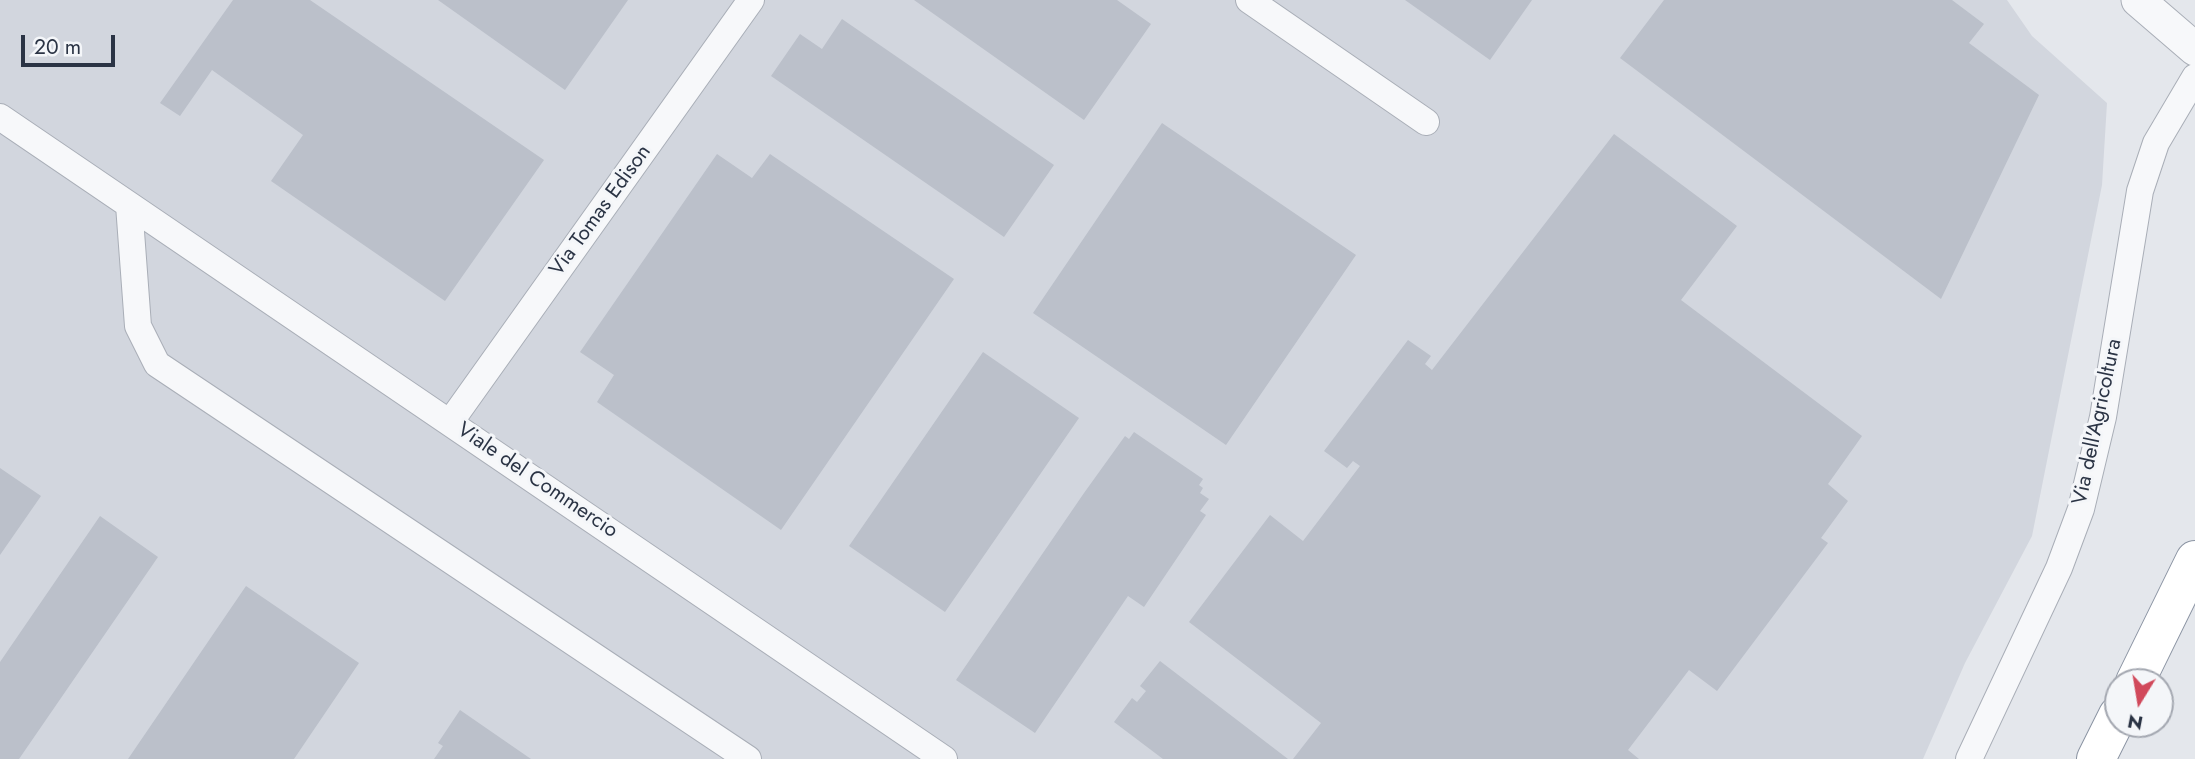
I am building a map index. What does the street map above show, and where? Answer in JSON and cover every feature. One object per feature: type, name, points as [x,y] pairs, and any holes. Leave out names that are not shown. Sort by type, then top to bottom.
[{"type":"highway","points":[[2141,668],[2195,560]]},
{"type":"highway","points":[[2096,759],[2106,738]]},
{"type":"street","name":"Via Tomas Edison","points":[[450,421],[751,0]]},
{"type":"street","points":[[1249,0],[1426,122]]},
{"type":"street","points":[[2138,0],[2195,49]]},
{"type":"street","name":"Via dell'Agricoltura","points":[[1969,759],[2054,579],[2081,509],[2103,417],[2140,191],[2156,143],[2195,77]]},
{"type":"street","name":"Viale del Commercio","points":[[0,117],[944,759]]},
{"type":"street","points":[[129,205],[138,326],[157,364],[748,759]]},
{"type":"shaded area","points":[[0,0],[2007,0],[2032,36],[2107,103],[2102,185],[2032,536],[1965,663],[1923,759],[0,759]]},
{"type":"building","points":[[233,0],[310,0],[544,160],[445,301],[271,181],[303,135],[212,70],[180,116],[160,103]]},
{"type":"building","points":[[438,0],[628,0],[565,90]]},
{"type":"building","points":[[914,0],[1117,0],[1151,24],[1084,120]]},
{"type":"building","points":[[1405,0],[1532,0],[1490,60]]},
{"type":"building","points":[[1664,0],[1952,0],[1984,24],[1969,43],[2039,95],[1941,299],[1620,58]]},
{"type":"building","points":[[842,19],[1054,165],[1004,237],[771,76],[800,34],[822,49]]},
{"type":"building","points":[[1162,123],[1356,255],[1226,445],[1033,313]]},
{"type":"building","points":[[1614,134],[1737,226],[1681,300],[1862,436],[1828,484],[1848,501],[1821,538],[1828,543],[1717,691],[1689,670],[1628,750],[1639,759],[1293,759],[1321,723],[1189,622],[1270,515],[1303,541],[1360,466],[1353,461],[1347,468],[1324,451],[1408,340],[1431,356],[1425,364],[1432,370]]},
{"type":"building","points":[[717,154],[752,178],[770,154],[954,279],[781,530],[597,402],[614,375],[580,352]]},
{"type":"building","points":[[983,352],[1079,418],[945,612],[849,546]]},
{"type":"building","points":[[1134,432],[1203,479],[1199,485],[1203,488],[1200,493],[1209,499],[1200,511],[1206,515],[1144,607],[1128,596],[1035,733],[956,680],[1084,493],[1125,436],[1129,439]]},
{"type":"building","points":[[0,468],[41,496],[0,555]]},
{"type":"building","points":[[100,516],[158,557],[19,759],[0,759],[0,662]]},
{"type":"building","points":[[246,586],[359,663],[294,759],[128,759]]},
{"type":"building","points":[[1160,661],[1288,759],[1163,759],[1114,722],[1132,698],[1137,702],[1146,691],[1140,686]]},
{"type":"building","points":[[460,710],[531,759],[434,759],[443,746],[438,743]]}]
